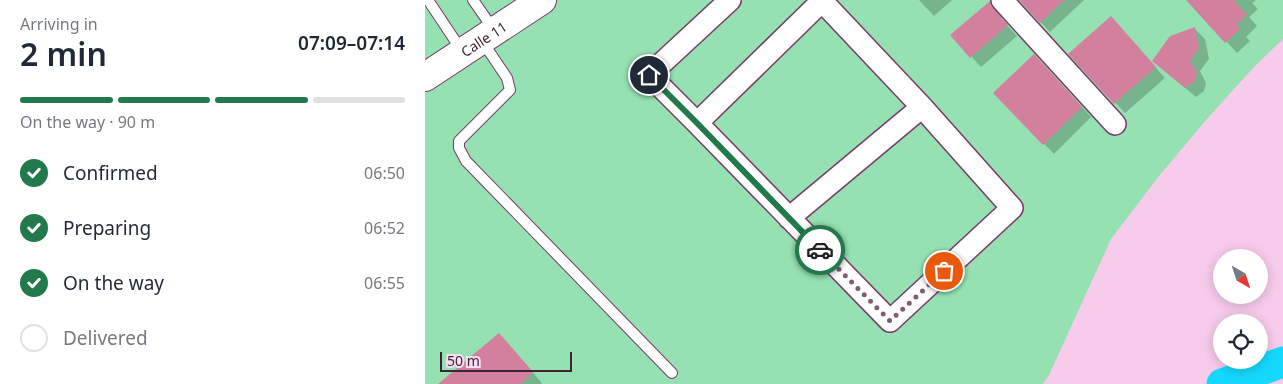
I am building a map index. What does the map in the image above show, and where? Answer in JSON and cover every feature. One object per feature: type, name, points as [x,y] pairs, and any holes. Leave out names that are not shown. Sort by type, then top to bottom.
[{"type":"main road","name":"Calle 11","points":[[425,77],[542,0]]},
{"type":"street","points":[[697,123],[821,1],[922,107],[1012,208],[890,321],[649,75],[708,8],[730,0]]},
{"type":"street","points":[[1002,0],[1115,124]]},
{"type":"street","points":[[789,218],[922,107]]},
{"type":"lane","points":[[428,0],[479,41],[507,78],[510,90],[459,141],[459,148],[466,161],[672,373]]},
{"type":"lane","points":[[473,0],[479,41]]},
{"type":"green space","points":[[425,0],[1283,0],[1283,39],[1255,66],[1206,120],[1159,176],[1111,239],[1049,375],[1043,384],[425,384]]},
{"type":"building","points":[[1019,0],[1064,0],[1040,23]]},
{"type":"building","points":[[1186,0],[1234,0],[1247,15],[1236,25],[1240,29],[1225,43]]},
{"type":"building","points":[[990,1],[993,8],[1008,25],[970,58],[950,35]]},
{"type":"building","points":[[1111,16],[1156,67],[1114,104],[1068,54]]},
{"type":"building","points":[[1195,27],[1199,48],[1190,61],[1197,72],[1195,81],[1185,88],[1152,61],[1170,36]]},
{"type":"building","points":[[1034,54],[1082,107],[1043,145],[993,93]]},
{"type":"building","points":[[499,333],[533,372],[521,384],[438,384]]},
{"type":"waterway","points":[[1222,384],[1283,362]]},
{"type":"way so far","points":[[820,250],[890,321],[944,271]]},
{"type":"route","points":[[649,75],[820,250]]}]
